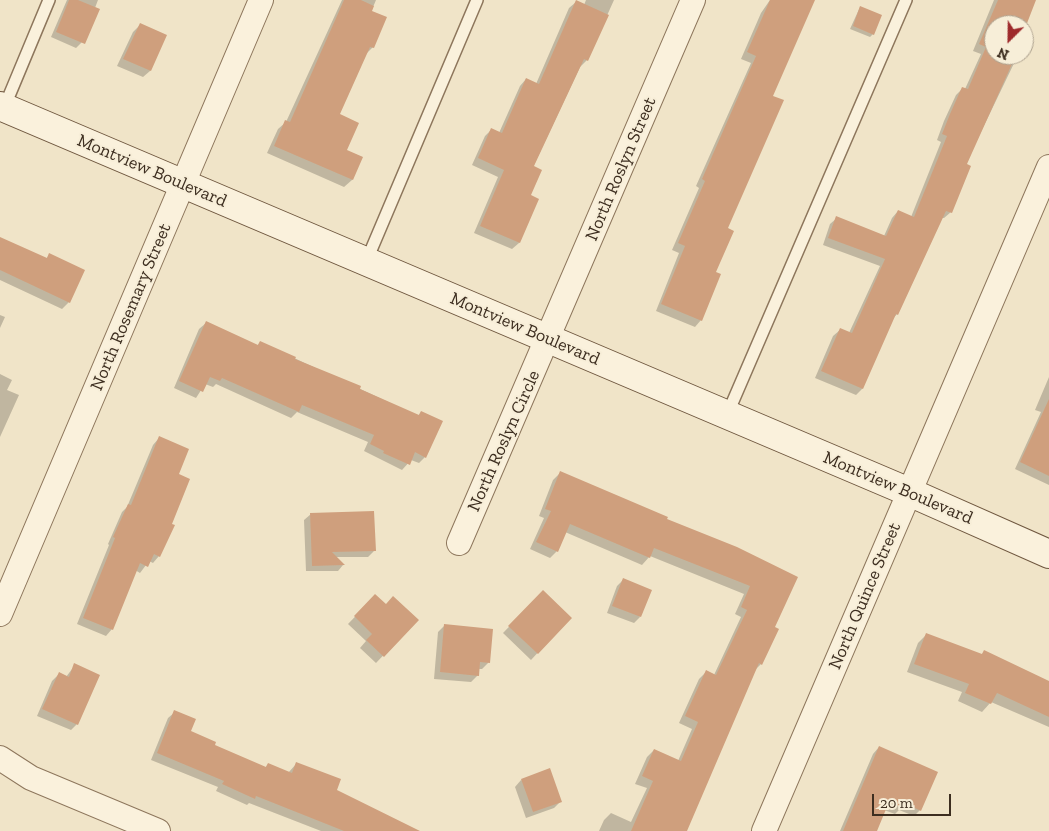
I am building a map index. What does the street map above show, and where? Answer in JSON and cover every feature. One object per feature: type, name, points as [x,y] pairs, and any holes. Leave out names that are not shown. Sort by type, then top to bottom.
[{"type":"main road","name":"Montview Boulevard","points":[[2,107],[910,492],[1049,554]]},
{"type":"street","name":"North Rosemary Street","points":[[0,614],[261,0]]},
{"type":"street","name":"North Roslyn Street","points":[[549,339],[693,0]]},
{"type":"street","name":"North Quince Street","points":[[764,831],[1049,167]]},
{"type":"street","name":"North Roslyn Circle","points":[[459,543],[549,339]]},
{"type":"street","points":[[0,758],[30,778],[158,831]]},
{"type":"lane","points":[[2,107],[49,0]]},
{"type":"lane","points":[[366,262],[477,0]]},
{"type":"lane","points":[[727,415],[906,0]]},
{"type":"building","points":[[69,0],[78,0],[100,9],[85,44],[56,32]]},
{"type":"building","points":[[344,0],[361,0],[374,6],[372,11],[387,17],[374,48],[370,47],[340,114],[359,123],[347,150],[363,157],[353,180],[274,146],[285,120],[290,122]]},
{"type":"building","points":[[576,0],[609,15],[588,61],[584,59],[534,166],[542,170],[531,195],[539,199],[520,243],[480,226],[504,170],[478,158],[491,128],[502,133],[526,78],[539,84]]},
{"type":"building","points":[[770,0],[815,0],[773,96],[784,100],[728,228],[734,231],[716,272],[721,274],[702,321],[661,304],[685,246],[678,243],[705,181],[702,179],[756,56],[747,52]]},
{"type":"building","points":[[998,0],[1036,0],[1030,15],[992,15]]},
{"type":"building","points":[[860,6],[882,15],[874,35],[853,26]]},
{"type":"building","points":[[140,23],[167,35],[151,71],[123,59]]},
{"type":"building","points":[[984,32],[984,46],[979,44]]},
{"type":"building","points":[[984,52],[984,65],[1012,65],[967,164],[971,166],[952,213],[946,211],[898,315],[896,314],[863,389],[821,371],[840,328],[852,333],[885,259],[828,238],[836,216],[886,236],[898,210],[914,217],[947,136],[942,134],[950,114],[962,87],[968,89]]},
{"type":"building","points":[[0,237],[47,258],[49,253],[85,270],[70,303],[0,270]]},
{"type":"building","points":[[206,321],[258,345],[260,341],[296,357],[295,359],[361,386],[360,389],[419,415],[421,411],[443,421],[426,458],[415,452],[410,465],[383,453],[384,451],[370,444],[374,435],[302,405],[299,412],[222,378],[220,381],[210,377],[203,392],[179,381]]},
{"type":"building","points":[[1049,399],[1049,476],[1020,462]]},
{"type":"building","points":[[159,436],[189,449],[179,474],[190,479],[172,524],[175,525],[160,557],[154,554],[148,567],[140,563],[113,630],[83,618],[115,538],[113,537],[128,504],[131,505]]},
{"type":"building","points":[[560,471],[668,517],[667,519],[737,547],[798,577],[775,627],[779,629],[762,665],[759,663],[687,831],[631,831],[653,781],[642,776],[654,749],[681,761],[698,722],[685,716],[706,670],[716,675],[747,610],[741,607],[750,586],[654,548],[650,558],[570,524],[558,552],[536,542],[551,511],[545,509]]},
{"type":"building","points":[[374,511],[376,551],[332,552],[345,565],[312,566],[310,513]]},
{"type":"building","points":[[623,578],[652,590],[641,617],[612,606]]},
{"type":"building","points":[[543,590],[572,618],[538,654],[508,626]]},
{"type":"building","points":[[375,594],[386,604],[393,596],[419,620],[384,657],[366,640],[372,634],[354,616]]},
{"type":"building","points":[[444,624],[493,629],[490,663],[480,662],[479,676],[440,672]]},
{"type":"building","points":[[926,633],[982,654],[984,650],[1049,681],[1049,717],[997,693],[991,704],[965,693],[969,684],[914,664]]},
{"type":"building","points":[[74,663],[100,675],[78,725],[42,709],[59,672],[69,677]]},
{"type":"building","points":[[174,710],[196,719],[191,731],[216,742],[215,745],[266,767],[268,763],[292,773],[296,762],[341,779],[337,790],[420,831],[344,831],[256,796],[255,799],[222,784],[224,781],[157,753]]},
{"type":"building","points":[[879,746],[938,772],[921,811],[905,803],[903,808],[889,802],[877,831],[843,831]]},
{"type":"building","points":[[550,768],[562,802],[533,812],[521,779]]}]
